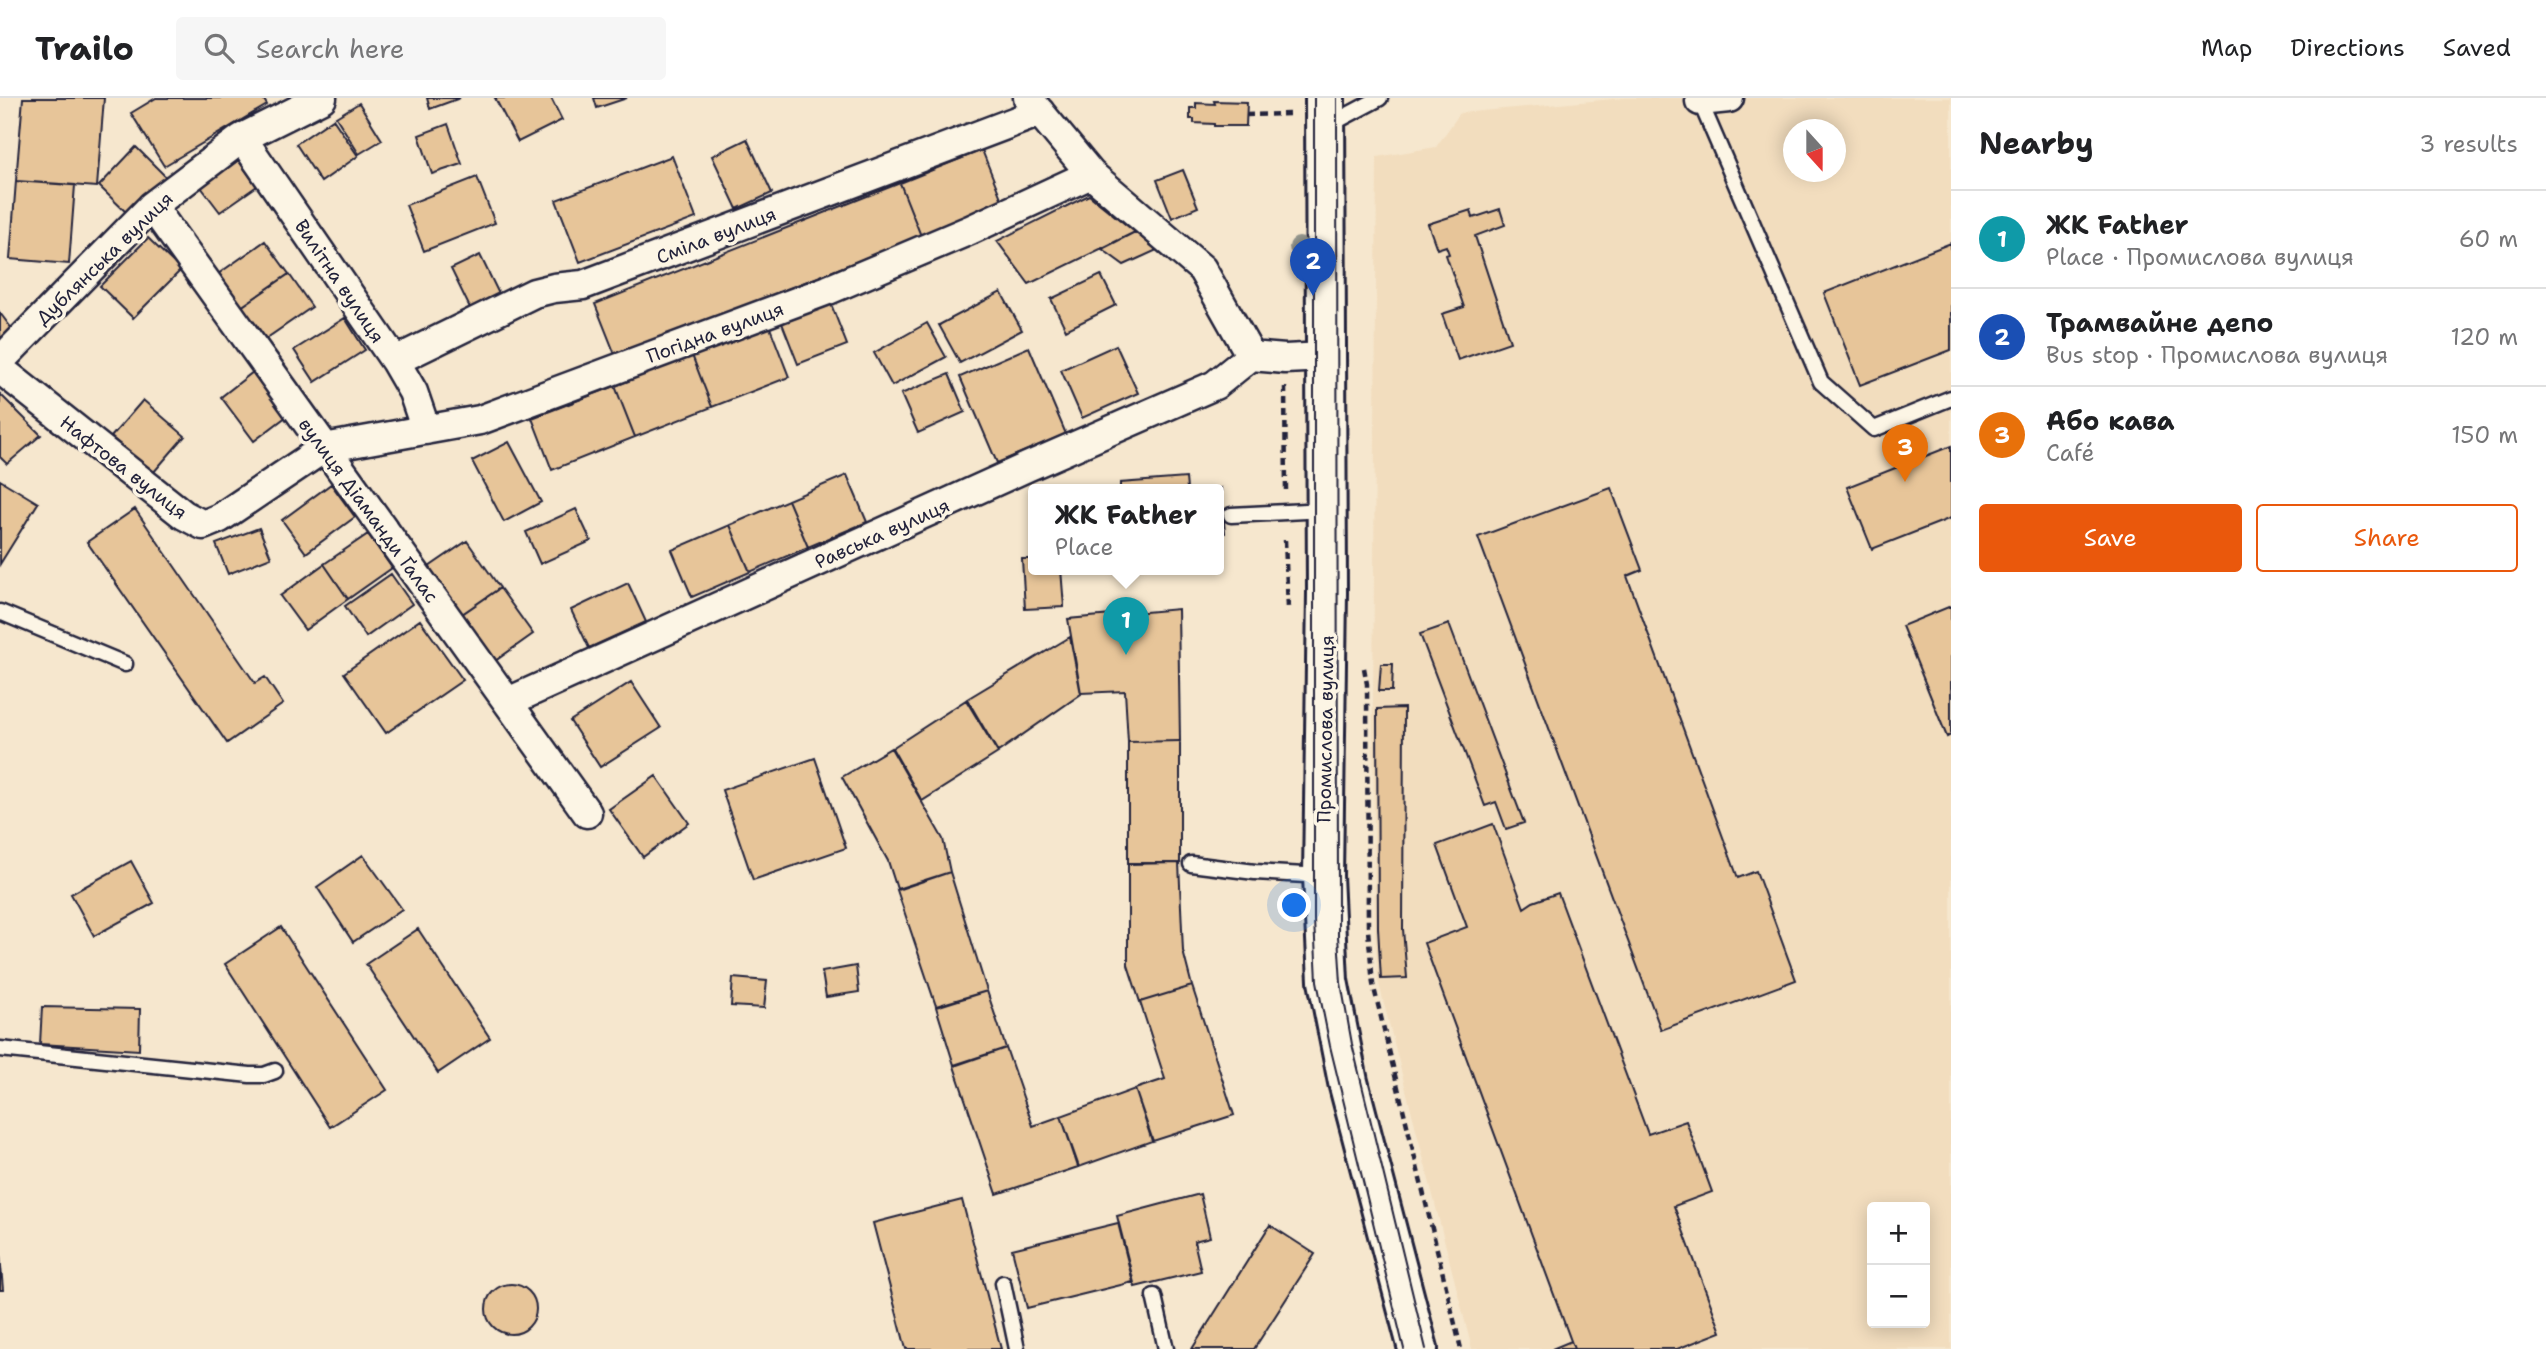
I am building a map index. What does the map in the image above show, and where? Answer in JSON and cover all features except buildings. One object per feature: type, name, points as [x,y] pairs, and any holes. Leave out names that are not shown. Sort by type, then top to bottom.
[{"type":"main road","name":"Промислова вулиця","points":[[1315,113],[1325,356],[1323,877],[1330,993],[1348,1082],[1418,1349]]},
{"type":"street","name":"Дублянська вулиця","points":[[0,361],[152,206],[242,138],[322,98]]},
{"type":"street","points":[[1699,100],[1729,98]]},
{"type":"street","points":[[1034,105],[1091,174],[1202,269],[1251,356],[1285,359],[1325,356]]},
{"type":"street","name":"Сміла вулиця","points":[[395,361],[534,293],[583,285],[1034,105]]},
{"type":"street","name":"Вилітна вулиця","points":[[242,138],[395,361],[413,392],[426,430]]},
{"type":"street","name":"Погідна вулиця","points":[[324,448],[480,420],[828,290],[970,230],[1091,174]]},
{"type":"street","name":"вулиця Діаманди Ґалас","points":[[152,206],[587,813]]},
{"type":"street","name":"Равська вулиця","points":[[508,702],[1215,385],[1251,356]]},
{"type":"street","name":"Нафтова вулиця","points":[[0,369],[184,515],[203,525],[220,518],[324,448]]},
{"type":"lane","points":[[1315,113],[1380,98]]},
{"type":"lane","points":[[1699,100],[1821,382],[1874,429],[1951,398]]},
{"type":"lane","points":[[1231,515],[1325,510]]},
{"type":"lane","points":[[0,612],[125,664]]},
{"type":"lane","points":[[1191,864],[1323,877]]},
{"type":"lane","points":[[0,1049],[250,1075],[264,1075],[275,1071]]},
{"type":"lane","points":[[1003,1283],[1017,1349]]},
{"type":"lane","points":[[1154,1296],[1166,1349]]},
{"type":"path","points":[[1247,115],[1315,113]]},
{"type":"path","points":[[1285,382],[1286,491]]},
{"type":"path","points":[[1363,658],[1367,684],[1368,930],[1373,984],[1461,1349]]},
{"type":"shaded area","points":[[1624,98],[1951,98],[1951,1349],[1472,1349],[1378,980],[1375,932],[1373,709],[1377,157],[1436,147],[1460,113]]},
{"type":"tram line","points":[[1314,98],[1314,920],[1317,981],[1330,1046],[1404,1349]]},
{"type":"tram line","points":[[1337,98],[1338,936],[1341,983],[1352,1044],[1426,1349]]},
{"type":"place","name":"Трамвайне депо","points":[[1313,296]]},
{"type":"place","name":"Або кава","points":[[1905,482]]},
{"type":"place","name":"ЖК Father","points":[[1126,655]]}]
